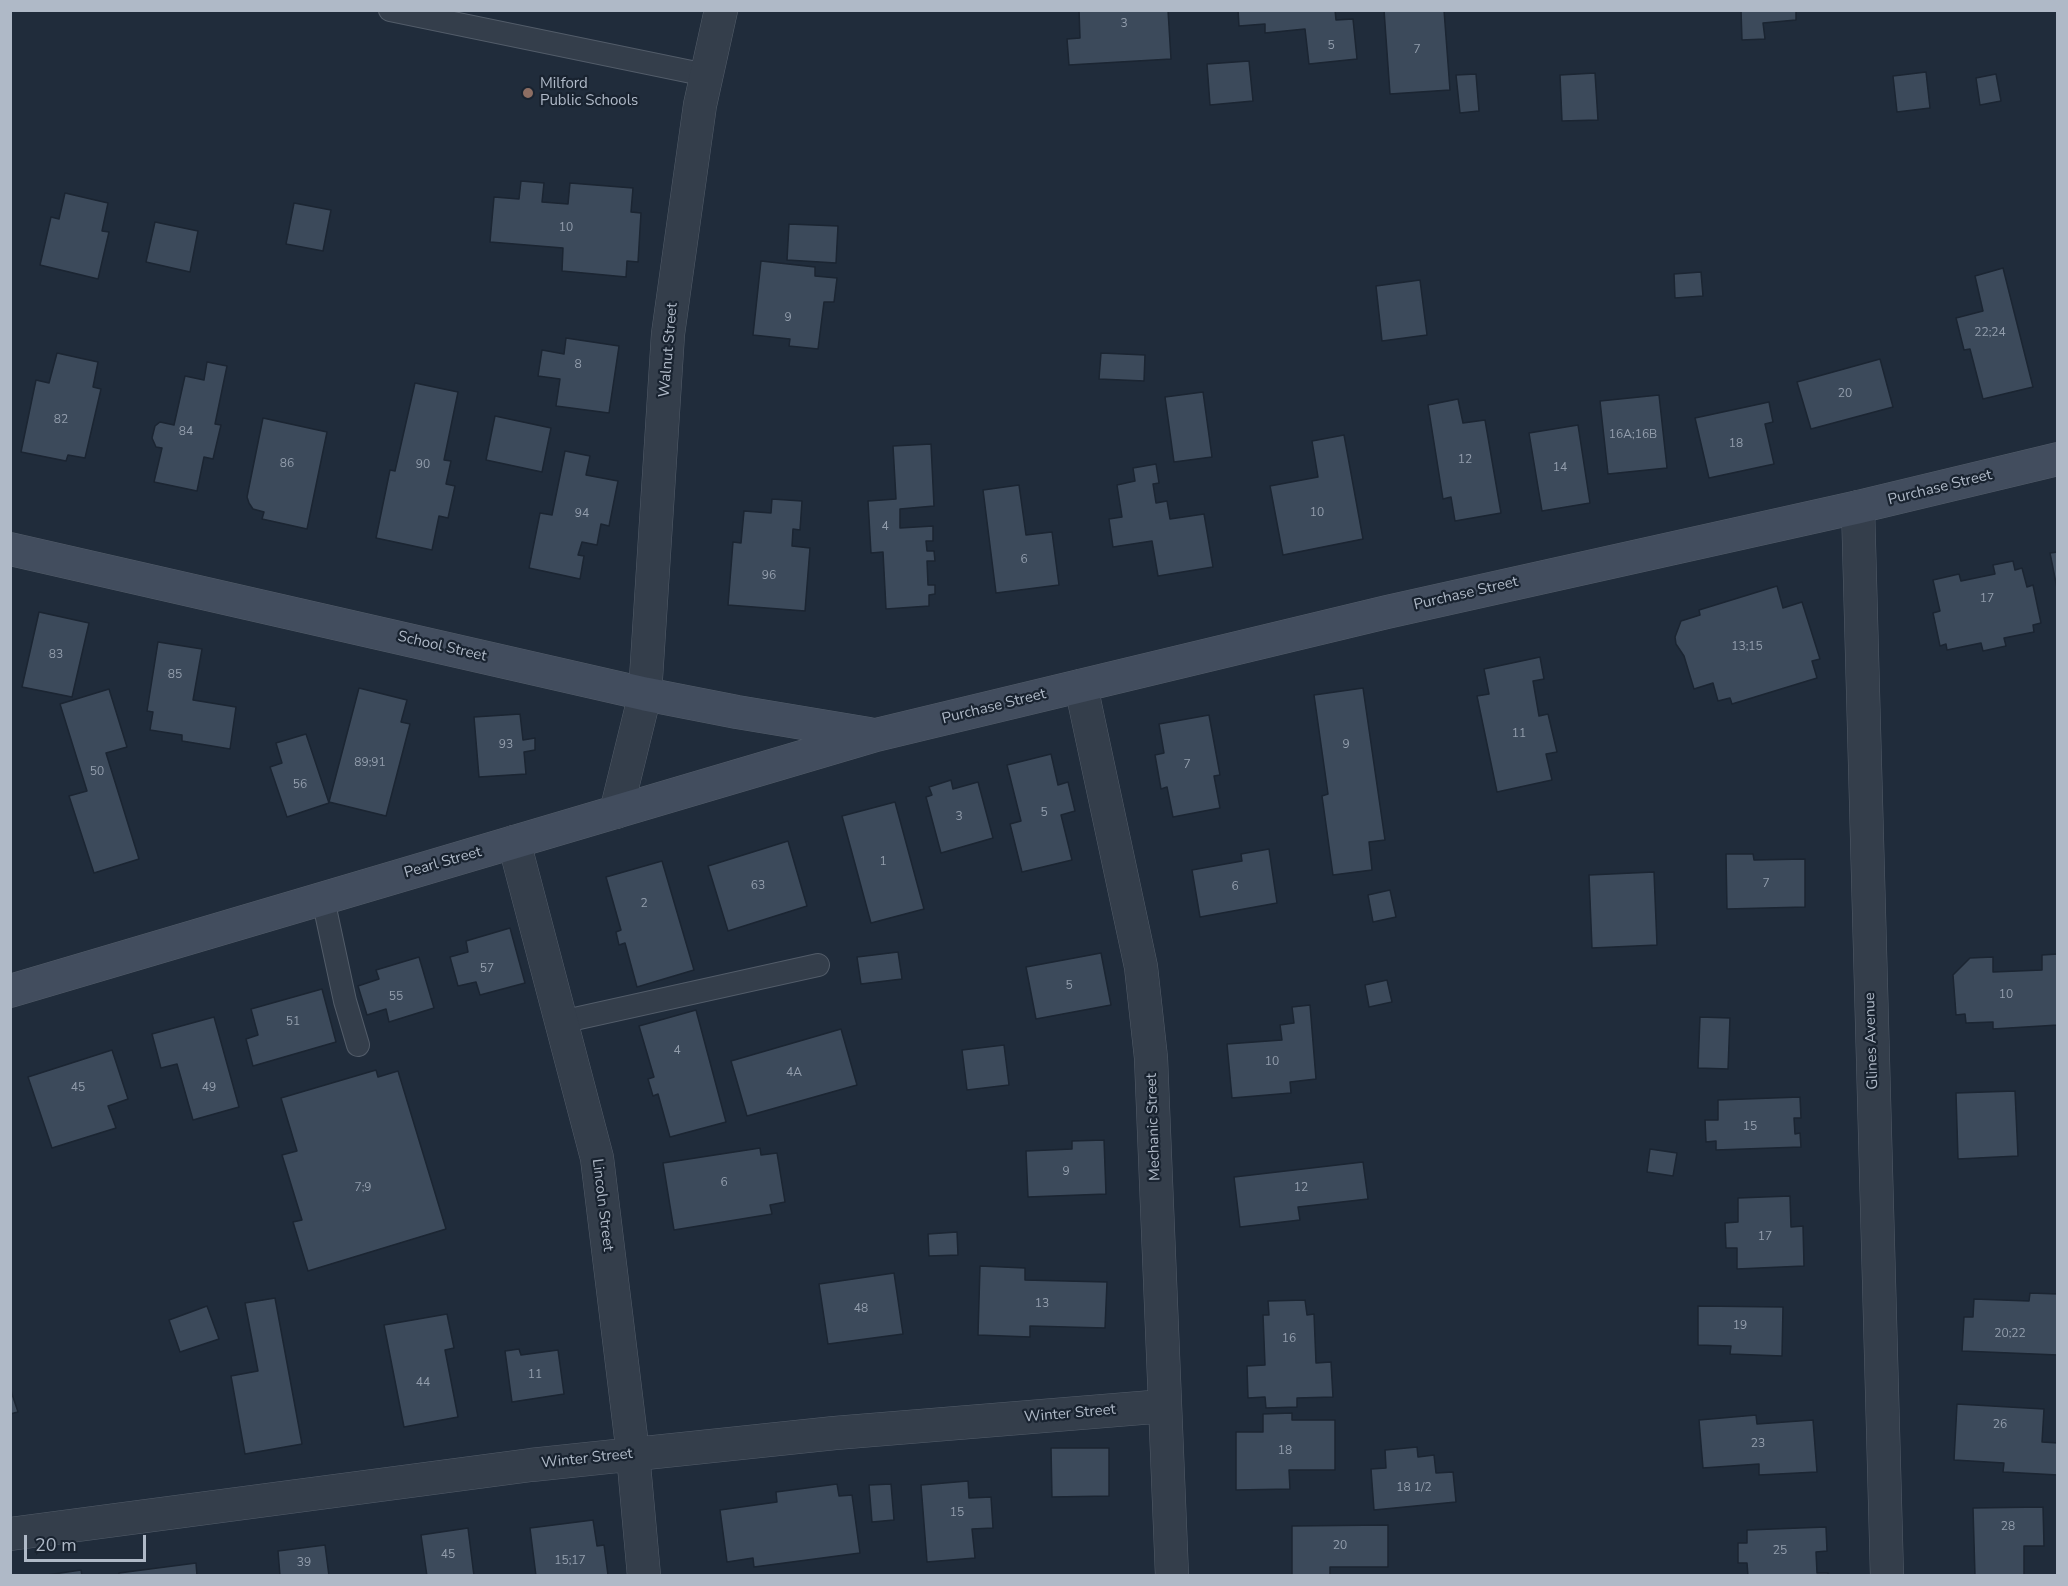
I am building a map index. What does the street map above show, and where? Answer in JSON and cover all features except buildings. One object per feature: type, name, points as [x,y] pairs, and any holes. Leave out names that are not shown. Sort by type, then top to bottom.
[{"type":"main road","name":"Purchase Street","points":[[876,735],[1399,609],[1858,507],[2058,459]]},
{"type":"main road","name":"School Street","points":[[10,549],[645,694],[736,712],[876,735]]},
{"type":"main road","name":"Pearl Street","points":[[10,991],[876,735]]},
{"type":"street","name":"Walnut Street","points":[[616,812],[645,694],[668,334],[700,105],[721,10]]},
{"type":"street","name":"Glines Avenue","points":[[1858,507],[1887,1575]]},
{"type":"street","name":"Mechanic Street","points":[[1081,686],[1141,967],[1151,1058],[1172,1575]]},
{"type":"street","name":"Lincoln Street","points":[[514,842],[597,1158],[633,1454],[644,1575]]},
{"type":"street","name":"Winter Street","points":[[10,1534],[531,1465],[835,1433],[1165,1406]]},
{"type":"lane","points":[[390,10],[706,75]]},
{"type":"lane","points":[[323,899],[345,1001],[358,1045]]},
{"type":"lane","points":[[561,1022],[818,965]]},
{"type":"place","name":"Milford Public Schools","points":[[528,93]]}]
